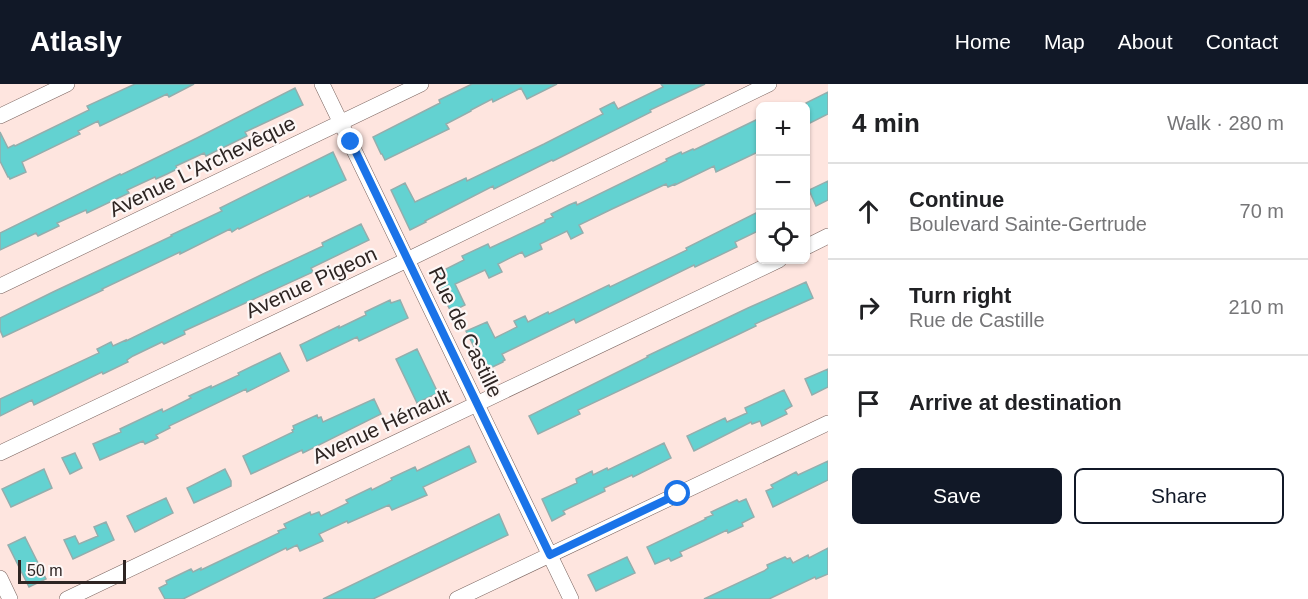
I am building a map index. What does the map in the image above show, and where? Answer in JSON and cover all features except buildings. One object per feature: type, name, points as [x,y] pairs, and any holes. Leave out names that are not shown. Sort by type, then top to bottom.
[{"type":"street","points":[[0,116],[67,84]]},
{"type":"street","name":"Rue de Castille","points":[[322,84],[571,599]]},
{"type":"street","name":"Avenue L'Archevêque","points":[[0,286],[421,84]]},
{"type":"street","name":"Avenue Pigeon","points":[[0,453],[407,260],[769,84]]},
{"type":"street","points":[[810,245],[828,236]]},
{"type":"street","name":"Avenue Hénault","points":[[67,599],[771,264]]},
{"type":"street","points":[[457,599],[828,423]]},
{"type":"street","points":[[0,578],[10,599]]},
{"type":"route","points":[[351,142],[550,555],[678,494]]}]
